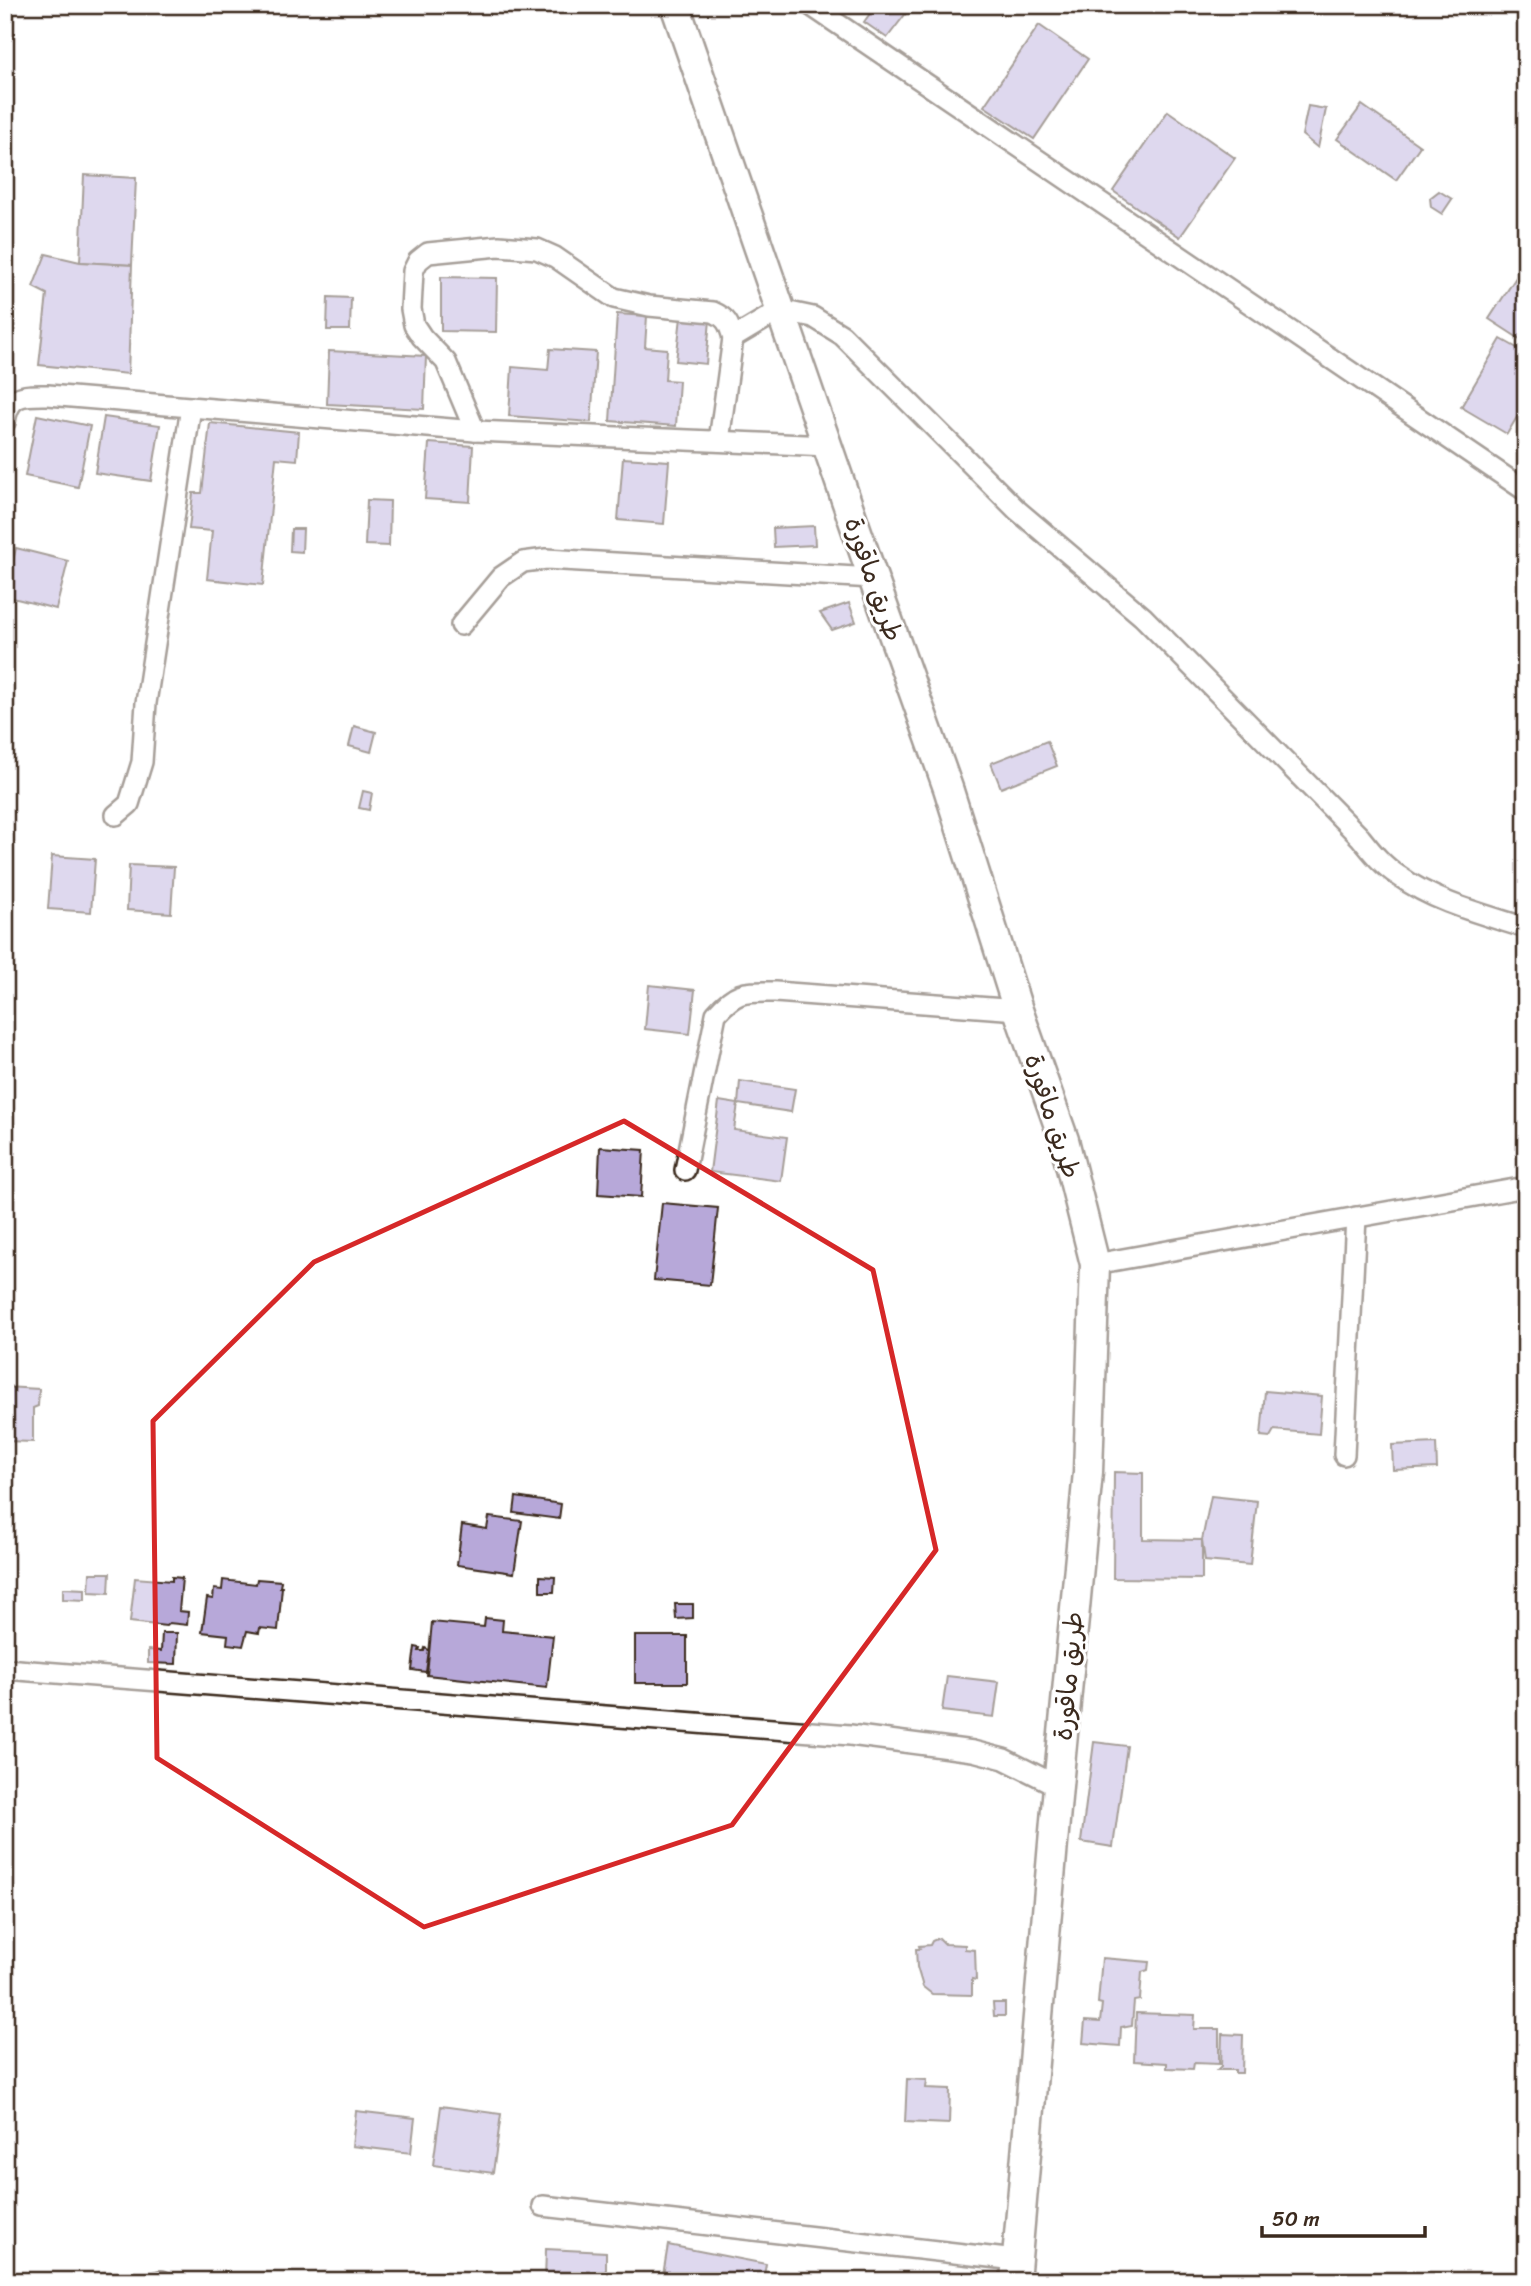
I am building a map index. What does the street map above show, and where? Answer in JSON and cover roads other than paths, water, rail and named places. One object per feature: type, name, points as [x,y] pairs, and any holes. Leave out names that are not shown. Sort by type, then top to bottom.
[{"type":"street","name":"طريق ماقورة","points":[[675,5],[948,788],[1018,1010],[1064,1140],[1096,1264],[1088,1472],[1016,2271]]},
{"type":"street","points":[[810,5],[1516,487],[1526,491]]},
{"type":"street","points":[[475,431],[446,362],[414,325],[411,309],[412,271],[418,261],[428,253],[499,246],[537,249],[555,257],[614,298],[649,306],[713,312],[728,322],[733,338],[719,441]]},
{"type":"street","points":[[733,338],[780,310],[813,317],[842,335],[1017,510],[1143,617],[1380,861],[1400,877],[1435,898],[1526,928]]},
{"type":"street","points":[[5,422],[7,410],[14,400],[25,395],[475,431],[828,446]]},
{"type":"street","points":[[116,815],[130,804],[142,762],[146,703],[191,407]]},
{"type":"street","points":[[461,625],[500,577],[523,562],[546,559],[873,578]]},
{"type":"street","points":[[685,1170],[716,1014],[730,997],[748,992],[775,992],[1018,1010]]},
{"type":"street","points":[[1096,1264],[1526,1187]]},
{"type":"street","points":[[1344,1455],[1356,1217]]},
{"type":"street","points":[[5,1669],[850,1735],[972,1751],[1004,1759],[1058,1786]]},
{"type":"street","points":[[543,2206],[1016,2271]]}]
